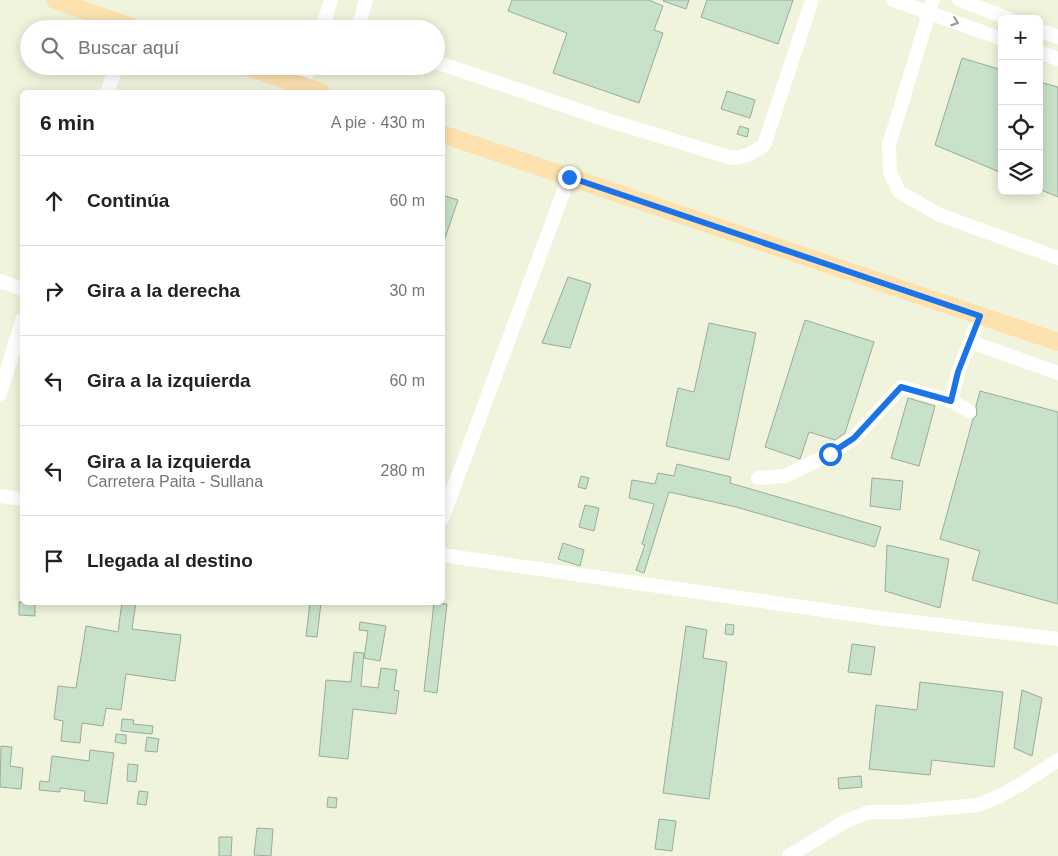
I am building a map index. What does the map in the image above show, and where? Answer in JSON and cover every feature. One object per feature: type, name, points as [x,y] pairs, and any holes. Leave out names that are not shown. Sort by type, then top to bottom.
[{"type":"main road","points":[[55,0],[111,20]]},
{"type":"main road","points":[[271,75],[315,90]]},
{"type":"main road","points":[[445,135],[1058,342]]},
{"type":"street","points":[[325,20],[331,0]]},
{"type":"street","points":[[360,20],[366,0]]},
{"type":"street","points":[[445,65],[607,120],[732,158],[743,157],[764,145],[812,0]]},
{"type":"street","points":[[893,0],[931,6],[998,37]]},
{"type":"street","points":[[958,0],[999,15]]},
{"type":"street","points":[[931,6],[889,145],[890,172],[899,192],[940,215],[1058,258]]},
{"type":"street","points":[[1043,31],[1058,36]]},
{"type":"street","points":[[1043,53],[1058,59]]},
{"type":"street","points":[[108,90],[114,75]]},
{"type":"street","points":[[303,86],[306,75]]},
{"type":"street","points":[[445,511],[569,177]]},
{"type":"street","points":[[0,281],[20,288]]},
{"type":"street","points":[[951,401],[958,372],[980,316]]},
{"type":"street","points":[[0,394],[20,327]]},
{"type":"street","points":[[971,342],[1058,373]]},
{"type":"street","points":[[758,478],[785,476],[830,454],[854,438],[901,387],[951,401],[969,411]]},
{"type":"street","points":[[0,496],[20,499]]},
{"type":"street","points":[[445,555],[879,618],[1058,639]]},
{"type":"street","points":[[789,856],[846,820],[869,812],[902,812],[978,805],[1000,796],[1058,760]]},
{"type":"building","points":[[512,0],[649,0],[663,6],[654,30],[663,33],[639,103],[553,73],[567,33],[508,11]]},
{"type":"building","points":[[663,0],[689,0],[686,9]]},
{"type":"building","points":[[707,0],[793,0],[778,44],[701,17]]},
{"type":"building","points":[[962,58],[998,69],[998,171],[935,145]]},
{"type":"building","points":[[1043,83],[1058,87],[1058,197],[1043,191]]},
{"type":"building","points":[[727,91],[755,100],[750,118],[721,109]]},
{"type":"building","points":[[740,126],[749,129],[747,137],[737,134]]},
{"type":"building","points":[[445,196],[458,200],[445,238]]},
{"type":"building","points":[[568,277],[591,284],[570,348],[542,343]]},
{"type":"building","points":[[805,320],[874,342],[845,433],[835,440],[809,432],[800,459],[765,447]]},
{"type":"building","points":[[709,323],[756,333],[729,460],[666,446],[678,388],[694,392]]},
{"type":"building","points":[[980,391],[1058,412],[1058,604],[972,580],[980,551],[940,539],[973,419],[977,415],[976,406]]},
{"type":"building","points":[[908,398],[935,406],[919,466],[891,458]]},
{"type":"building","points":[[677,464],[731,477],[730,483],[881,527],[875,547],[736,507],[669,492],[644,573],[636,570],[645,545],[642,544],[654,504],[629,498],[632,480],[655,484],[658,473],[674,476]]},
{"type":"building","points":[[581,476],[589,478],[586,489],[578,487]]},
{"type":"building","points":[[872,478],[903,481],[900,510],[870,506]]},
{"type":"building","points":[[585,505],[599,508],[594,531],[579,527]]},
{"type":"building","points":[[563,543],[584,550],[580,566],[558,559]]},
{"type":"building","points":[[887,545],[949,559],[940,608],[885,591]]},
{"type":"building","points":[[19,602],[20,605],[35,605],[35,616],[19,615]]},
{"type":"building","points":[[447,604],[437,693],[424,691],[434,605]]},
{"type":"building","points":[[122,605],[136,605],[132,629],[181,635],[175,681],[126,674],[121,710],[106,708],[103,726],[82,723],[80,743],[61,741],[63,721],[54,719],[58,686],[76,688],[86,626],[118,632]]},
{"type":"building","points":[[310,605],[321,605],[317,637],[306,636]]},
{"type":"building","points":[[360,622],[386,626],[380,661],[364,658],[368,631],[359,630]]},
{"type":"building","points":[[726,624],[734,625],[733,635],[725,634]]},
{"type":"building","points":[[686,626],[707,630],[703,658],[727,662],[709,799],[663,793]]},
{"type":"building","points":[[852,644],[875,647],[871,675],[848,672]]},
{"type":"building","points":[[354,652],[364,653],[361,686],[378,688],[381,668],[397,670],[394,690],[399,691],[396,714],[353,709],[348,759],[319,756],[326,680],[351,682]]},
{"type":"building","points":[[920,682],[1003,692],[994,767],[932,760],[930,775],[869,769],[876,705],[917,710]]},
{"type":"building","points":[[1022,690],[1042,698],[1032,756],[1014,748]]},
{"type":"building","points":[[122,719],[134,720],[133,724],[153,726],[152,734],[121,731]]},
{"type":"building","points":[[116,734],[126,735],[126,744],[115,742]]},
{"type":"building","points":[[147,737],[159,739],[157,752],[145,751]]},
{"type":"building","points":[[1,746],[12,747],[10,766],[23,768],[21,789],[0,787]]},
{"type":"building","points":[[90,750],[114,753],[107,804],[84,801],[85,791],[60,788],[60,792],[39,790],[40,781],[49,782],[52,756],[89,761]]},
{"type":"building","points":[[128,764],[138,765],[136,782],[127,781]]},
{"type":"building","points":[[861,776],[862,787],[839,789],[838,778]]},
{"type":"building","points":[[139,791],[148,792],[146,805],[137,804]]},
{"type":"building","points":[[328,797],[337,798],[336,808],[327,807]]},
{"type":"building","points":[[659,819],[676,821],[672,851],[655,849]]},
{"type":"building","points":[[257,828],[273,829],[271,856],[254,855]]},
{"type":"building","points":[[219,837],[232,837],[231,856],[219,856]]},
{"type":"route","points":[[569,177],[980,316],[958,372],[951,401],[901,387],[854,438],[830,454]]}]
